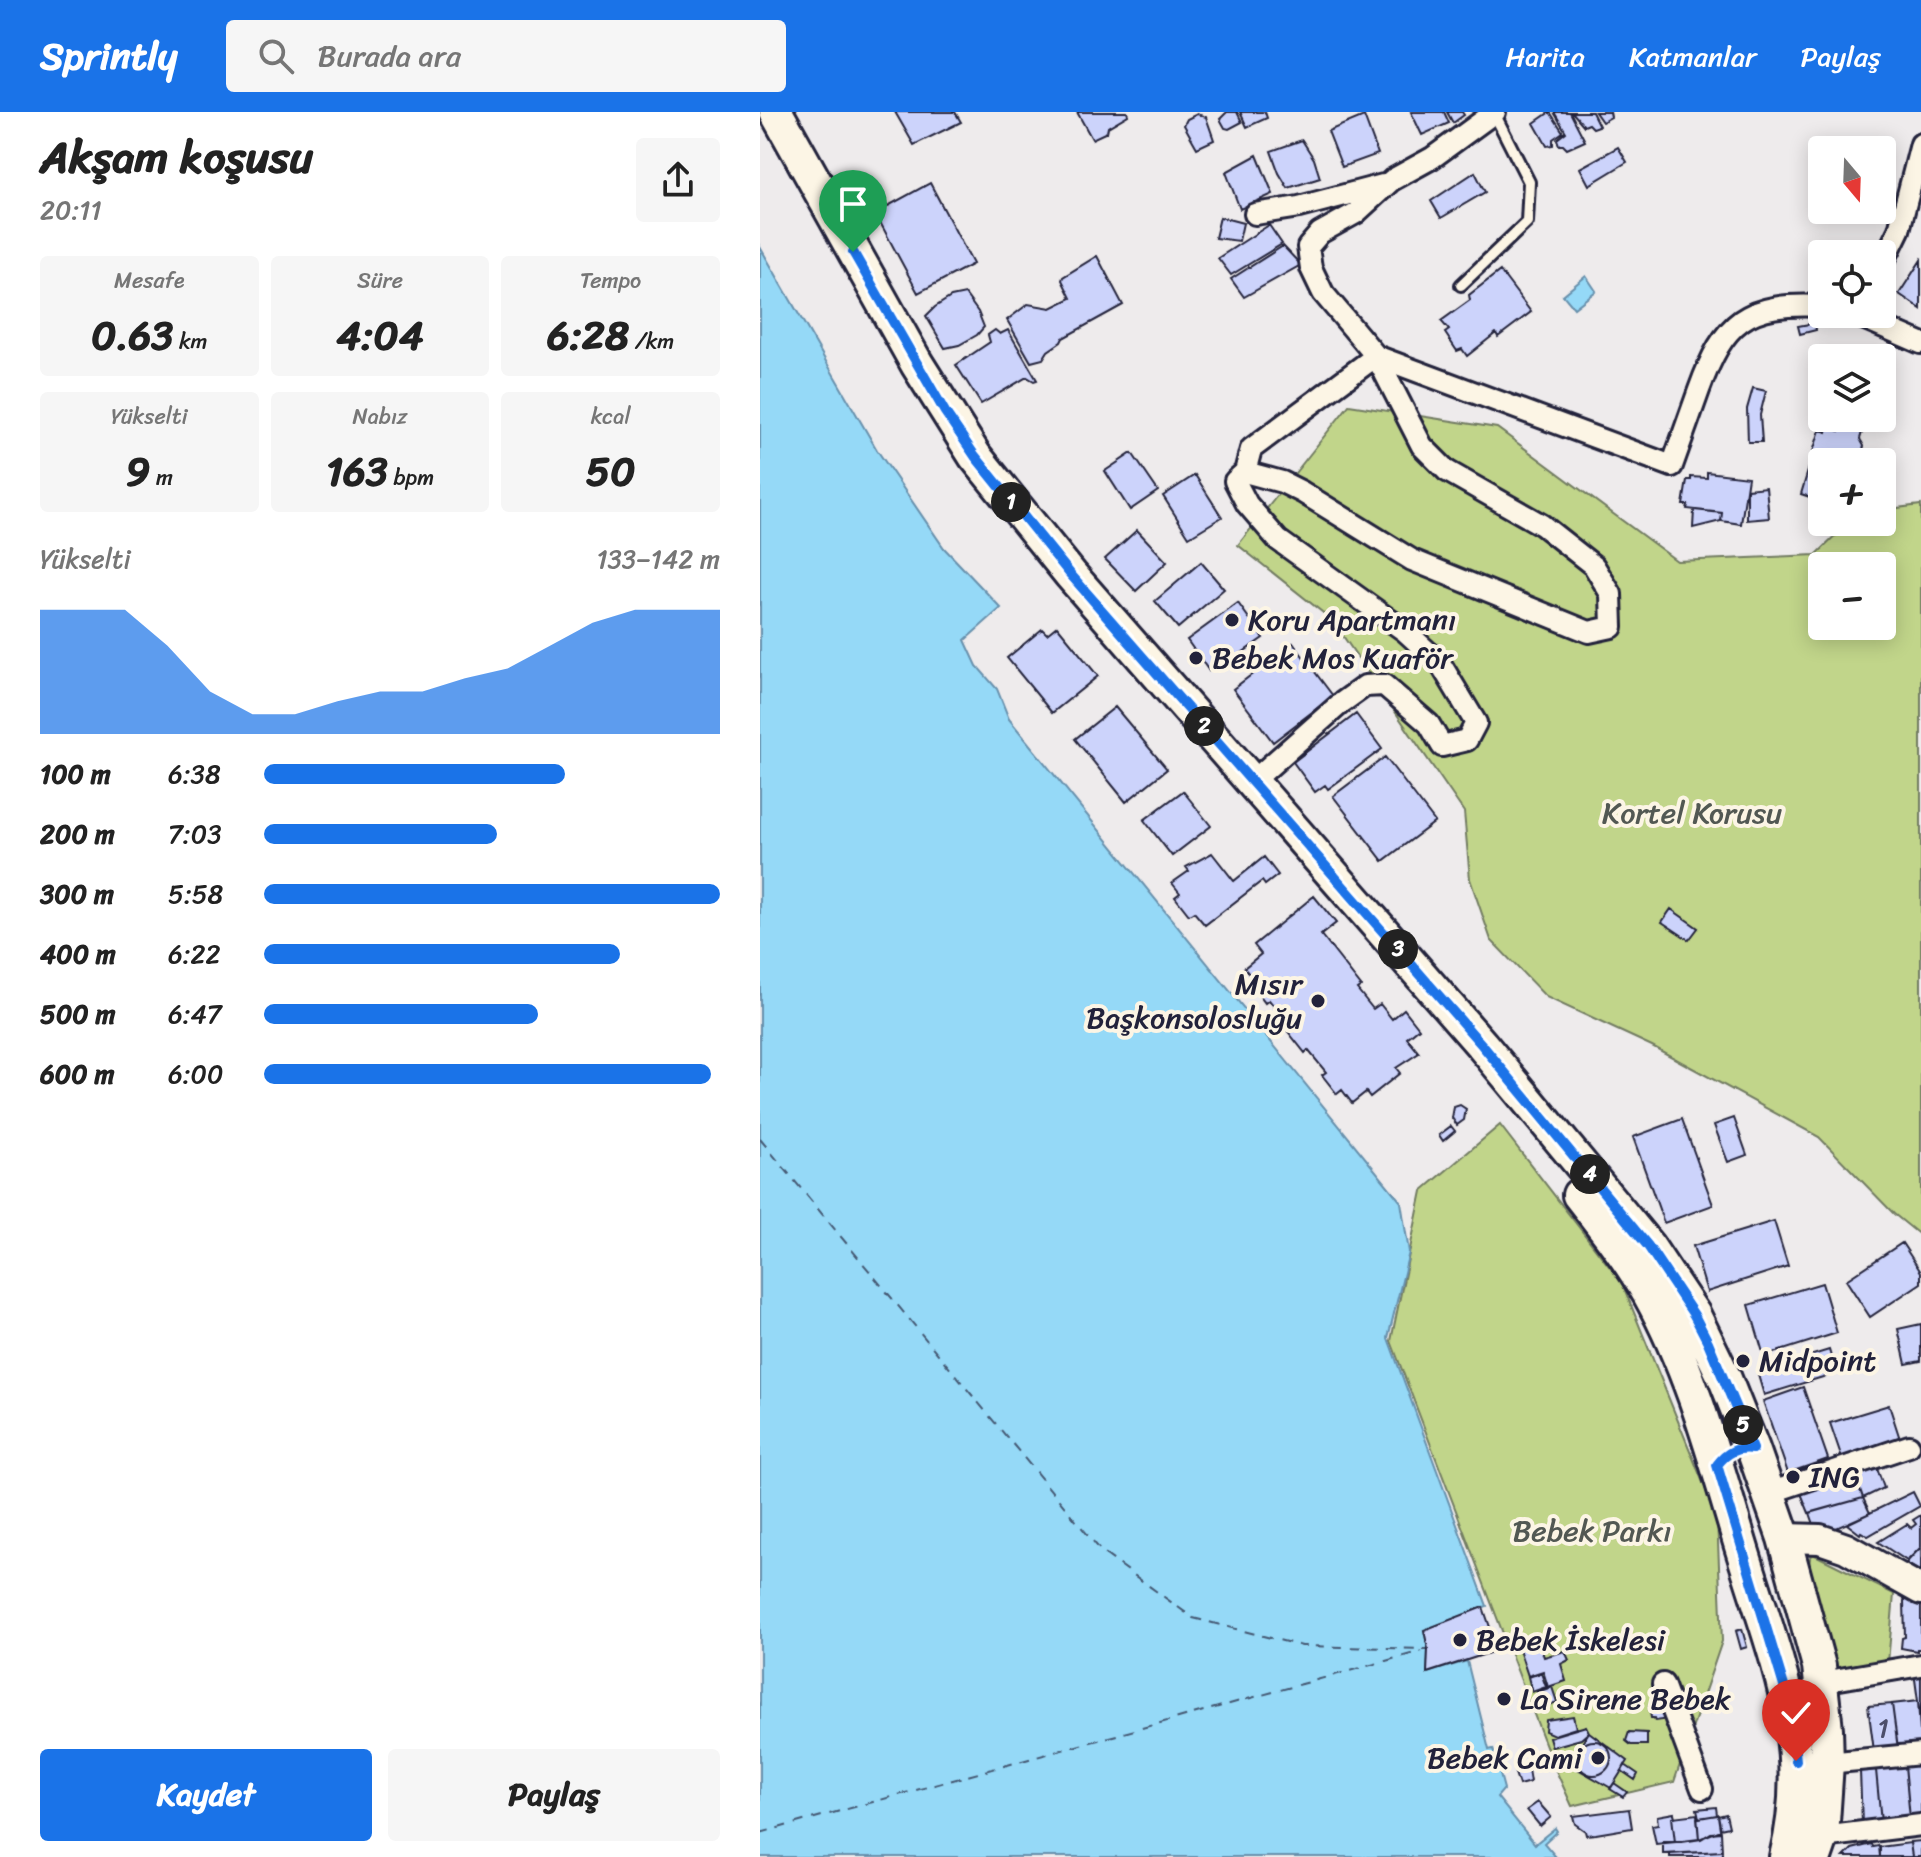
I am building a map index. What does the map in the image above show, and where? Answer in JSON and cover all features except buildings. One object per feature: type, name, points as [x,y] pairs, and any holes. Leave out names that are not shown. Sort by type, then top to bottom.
[{"type":"main road","points":[[776,112],[917,364],[975,456],[1071,575],[1482,1045],[1648,1246],[1694,1315],[1708,1342],[1769,1493],[1820,1674],[1812,1762],[1819,1847]]},
{"type":"main road","points":[[760,127],[890,361],[950,459],[1068,604],[1426,1012],[1603,1225],[1631,1265],[1665,1326],[1717,1465],[1790,1706],[1812,1762],[1794,1811],[1786,1857]]},
{"type":"main road","points":[[1717,1465],[1725,1455],[1735,1450],[1753,1449]]},
{"type":"main road","points":[[1743,1551],[1761,1542],[1784,1538]]},
{"type":"main road","points":[[1782,1676],[1793,1682],[1820,1674]]},
{"type":"street","points":[[1255,214],[1378,188],[1432,158],[1494,112]]},
{"type":"street","points":[[1894,240],[1921,144]]},
{"type":"street","points":[[1245,472],[1282,482],[1412,560],[1589,632],[1612,627],[1611,594],[1594,566],[1542,525],[1447,471],[1422,446],[1376,356],[1323,293],[1311,268],[1308,247],[1320,233],[1356,213],[1392,180]]},
{"type":"street","points":[[1376,356],[1672,466],[1713,352],[1727,332],[1742,320],[1773,308],[1808,307]]},
{"type":"street","points":[[1888,328],[1921,343]]},
{"type":"street","points":[[1253,781],[1340,704],[1365,686],[1384,685],[1429,724],[1442,746],[1467,740],[1476,723],[1440,663],[1405,631],[1278,540],[1247,504],[1235,481],[1245,472],[1251,449],[1376,356]]},
{"type":"street","points":[[1769,1493],[1909,1446]]},
{"type":"street","points":[[1784,1538],[1820,1539],[1846,1548],[1921,1590]]},
{"type":"street","points":[[1820,1674],[1921,1665]]},
{"type":"street","points":[[1663,1684],[1702,1789]]},
{"type":"street","points":[[1812,1762],[1921,1754]]},
{"type":"street","points":[[1819,1847],[1921,1825]]},
{"type":"lane","points":[[1461,285],[1527,222],[1529,182],[1494,112]]},
{"type":"green space","name":"Kortel Korusu","points":[[1349,405],[1497,428],[1677,561],[1808,555],[1808,640],[1896,640],[1896,552],[1819,552],[1836,536],[1896,536],[1896,508],[1921,505],[1921,1236],[1894,1214],[1819,1137],[1652,1046],[1546,997],[1491,940],[1470,879],[1464,812],[1332,620],[1238,545]]},
{"type":"green space","name":"Bebek Parkı","points":[[1500,1125],[1622,1283],[1717,1517],[1722,1641],[1674,1782],[1572,1806],[1553,1764],[1391,1341],[1422,1191]]},
{"type":"green space","points":[[1811,1553],[1894,1594],[1888,1663],[1837,1672],[1809,1564]]},
{"type":"water","points":[[760,247],[877,450],[944,548],[1001,608],[965,640],[977,666],[997,689],[1009,719],[1401,1202],[1409,1252],[1388,1338],[1487,1606],[1424,1630],[1428,1649],[1427,1673],[1467,1661],[1489,1750],[1493,1749],[1504,1789],[1497,1797],[1535,1844],[1555,1828],[1557,1831],[1544,1843],[1556,1857],[760,1857]]},
{"type":"water","points":[[1586,276],[1596,291],[1574,308],[1563,295]]},
{"type":"ferry route","points":[[760,1139],[1102,1552],[1193,1618],[1302,1646],[1428,1649]]},
{"type":"ferry route","points":[[760,1833],[1422,1651]]},
{"type":"place","name":"Koru Apartmanı","points":[[1232,620]]},
{"type":"place","name":"Bebek Mos Kuaför","points":[[1196,658]]},
{"type":"place","name":"Mısır Başkonsolosluğu","points":[[1318,1001]]},
{"type":"place","name":"Midpoint","points":[[1743,1361]]},
{"type":"place","name":"ING","points":[[1793,1477]]},
{"type":"place","name":"Bebek İskelesi","points":[[1460,1640]]},
{"type":"place","name":"La Sirene Bebek","points":[[1504,1699]]},
{"type":"place","name":"Bebek Cami","points":[[1598,1758]]},
{"type":"route","points":[[853,252],[945,412],[1006,495],[1071,575],[1482,1045],[1569,1148],[1675,1284],[1708,1342],[1753,1449],[1735,1450],[1725,1455],[1717,1465],[1782,1676],[1795,1735],[1796,1761]]}]
